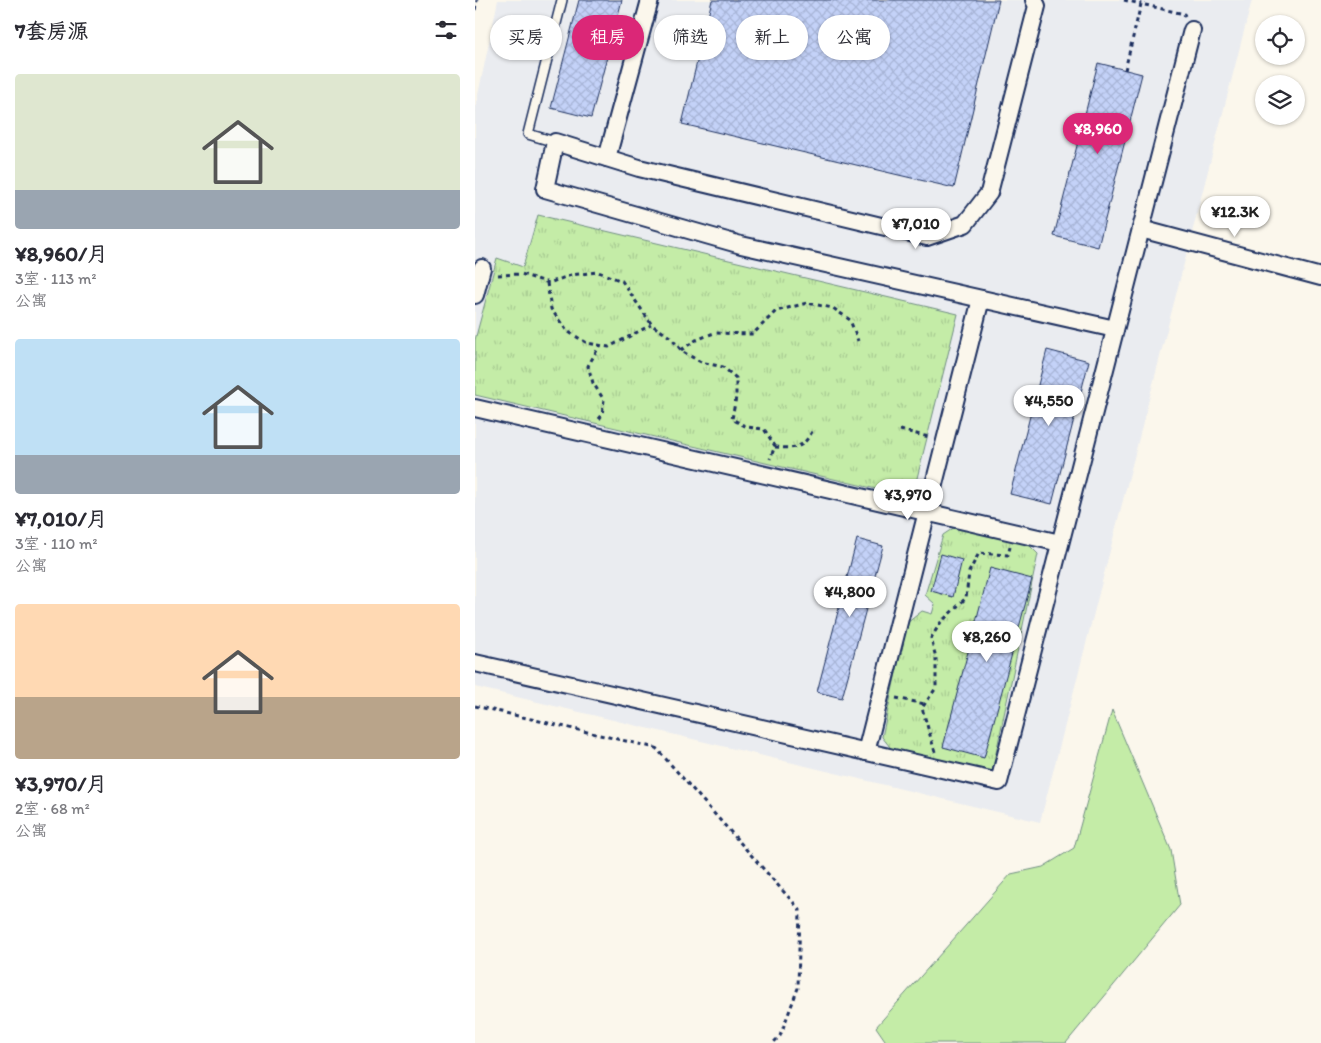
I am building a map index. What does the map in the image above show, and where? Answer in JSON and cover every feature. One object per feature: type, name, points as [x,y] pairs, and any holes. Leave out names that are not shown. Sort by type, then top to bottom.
[{"type":"street","points":[[607,158],[650,0]]},
{"type":"street","points":[[1034,0],[1037,6],[989,193],[965,224],[927,237],[639,168],[555,142],[545,189],[741,245],[1115,329]]},
{"type":"street","points":[[475,663],[999,782],[1192,30]]},
{"type":"street","points":[[1141,229],[1321,276]]},
{"type":"street","points":[[475,295],[481,272]]},
{"type":"street","points":[[866,752],[981,299]]},
{"type":"street","points":[[475,408],[1060,543]]},
{"type":"lane","points":[[555,142],[528,134],[562,0]]},
{"type":"path","points":[[475,10],[477,0]]},
{"type":"path","points":[[1125,0],[1184,14],[1192,30]]},
{"type":"path","points":[[1125,70],[1141,4]]},
{"type":"path","points":[[481,272],[521,274],[547,283],[571,275],[599,272],[622,281],[651,325],[670,337],[681,350],[701,362],[723,367],[735,378],[732,419],[747,427],[764,429],[775,447]]},
{"type":"path","points":[[547,283],[551,309],[567,331],[587,343],[609,346],[651,325]]},
{"type":"path","points":[[681,350],[696,340],[713,333],[753,334],[776,311],[807,303],[833,308],[850,320],[858,341]]},
{"type":"path","points":[[589,435],[602,414],[604,400],[593,383],[589,366],[600,345]]},
{"type":"path","points":[[775,447],[795,448],[808,440],[815,428]]},
{"type":"path","points":[[900,430],[945,441]]},
{"type":"path","points":[[763,474],[775,447]]},
{"type":"path","points":[[939,768],[923,708],[936,688],[936,658],[931,638],[941,622],[966,598],[969,572],[979,553],[1008,555],[1014,532]]},
{"type":"path","points":[[880,694],[925,704]]},
{"type":"path","points":[[475,706],[656,748],[800,910],[798,988],[780,1036],[773,1043]]},
{"type":"shaded area","points":[[498,0],[1252,0],[1040,822],[475,687],[475,109],[490,38],[490,60],[562,60],[562,15],[495,15]]},
{"type":"green space","points":[[538,215],[958,314],[915,486],[902,495],[475,395],[475,340],[497,258],[523,267]]},
{"type":"green space","points":[[955,527],[1026,542],[1038,554],[992,772],[894,752],[882,737],[907,623],[922,611],[932,614],[935,604],[925,595],[943,535]]},
{"type":"green space","points":[[1112,710],[1171,850],[1180,905],[1066,1043],[887,1043],[876,1027],[1011,874],[1043,867],[1074,848]]},
{"type":"building","points":[[579,0],[622,0],[618,15],[575,15]]},
{"type":"building","points":[[712,0],[999,0],[954,188],[682,124],[697,60],[726,60],[726,15],[708,15]]},
{"type":"building","points":[[572,27],[572,60],[606,60],[591,118],[551,108]]},
{"type":"building","points":[[1098,63],[1142,74],[1098,247],[1054,236]]},
{"type":"building","points":[[1047,350],[1089,361],[1052,504],[1010,494]]},
{"type":"building","points":[[857,539],[883,546],[842,698],[817,692]]},
{"type":"building","points":[[941,554],[962,560],[953,597],[931,591]]},
{"type":"building","points":[[990,568],[1032,579],[984,758],[943,747]]}]
